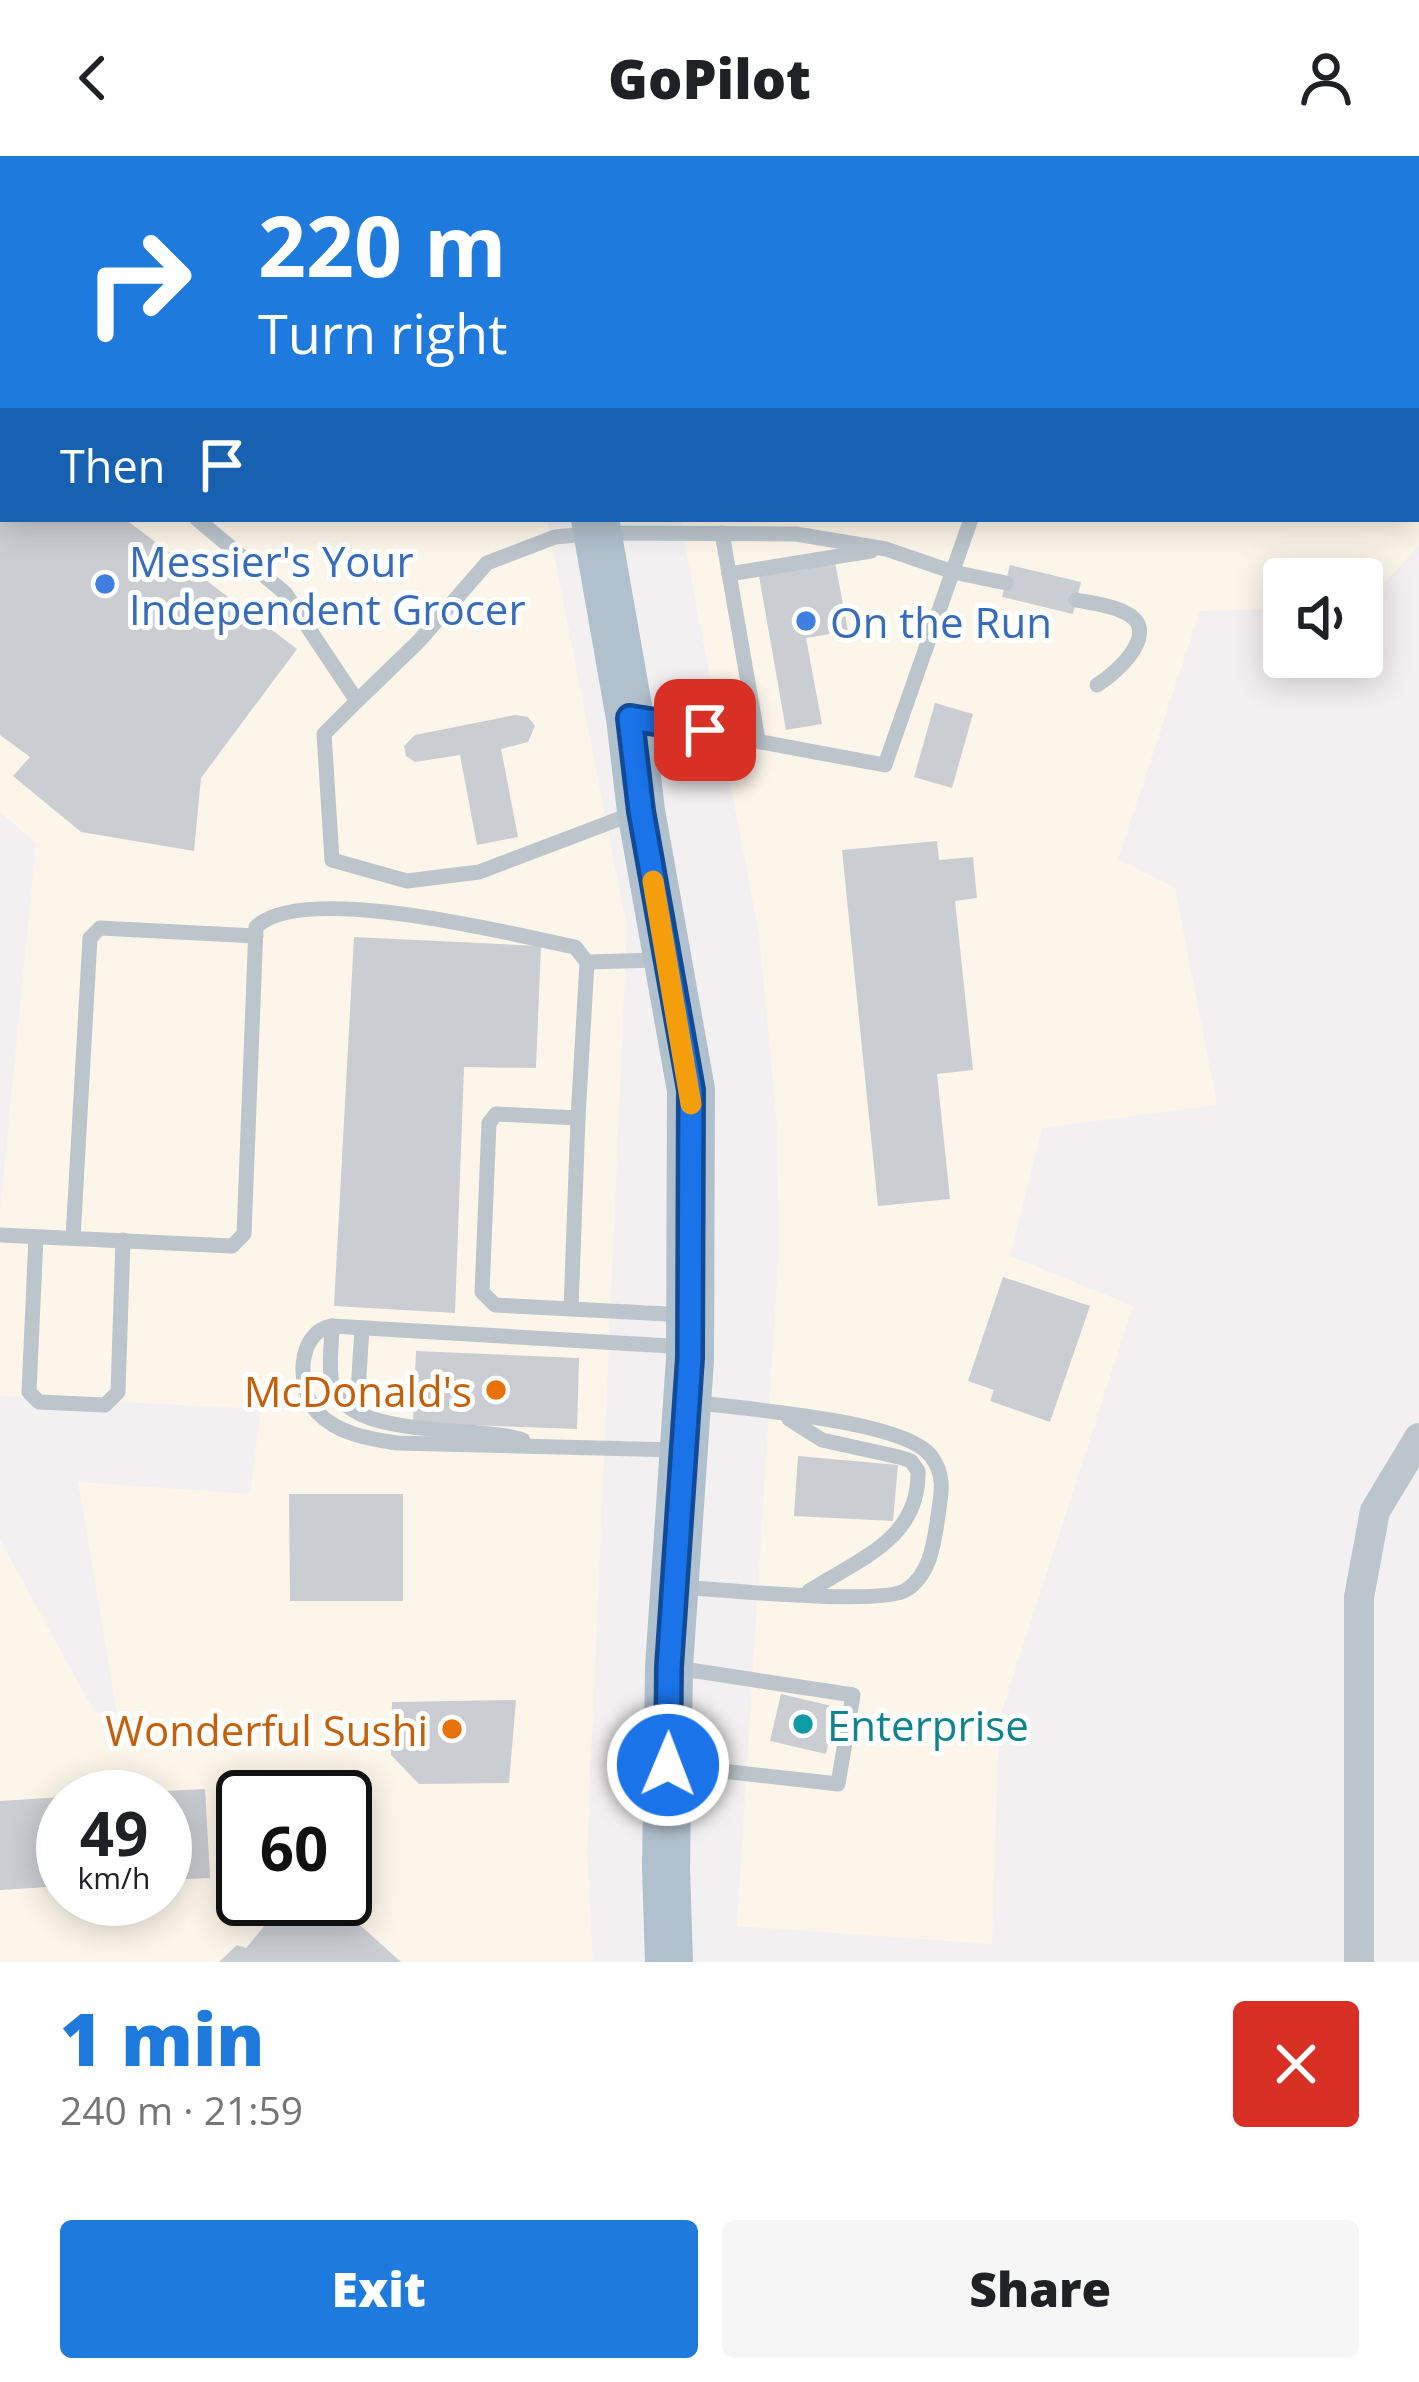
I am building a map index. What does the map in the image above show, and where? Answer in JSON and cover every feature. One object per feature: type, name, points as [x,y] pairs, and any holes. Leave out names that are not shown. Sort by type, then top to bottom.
[{"type":"main road","points":[[596,526],[691,1090],[688,1401],[669,1667],[669,1962]]},
{"type":"street","points":[[1359,1962],[1358,1597],[1375,1511],[1419,1438]]},
{"type":"lane","points":[[200,522],[285,593],[357,701]]},
{"type":"lane","points":[[630,718],[885,765],[970,522]]},
{"type":"lane","points":[[641,811],[479,872],[406,881],[332,860],[324,734],[419,641],[487,563],[596,526],[796,534],[886,549],[1006,584]]},
{"type":"lane","points":[[722,533],[758,740]]},
{"type":"lane","points":[[729,574],[886,549]]},
{"type":"lane","points":[[1076,599],[1125,612],[1140,629],[1138,644],[1126,662],[1097,685]]},
{"type":"lane","points":[[0,1235],[232,1246],[244,1234],[256,936],[261,921],[293,908],[410,914],[575,947],[587,962],[571,1309]]},
{"type":"lane","points":[[73,1238],[90,938],[100,928],[256,936]]},
{"type":"lane","points":[[587,962],[668,960]]},
{"type":"lane","points":[[578,1118],[496,1114],[489,1123],[482,1292],[494,1305],[571,1309],[690,1332]]},
{"type":"lane","points":[[36,1237],[29,1392],[39,1402],[105,1405],[118,1392],[123,1240]]},
{"type":"lane","points":[[685,1450],[397,1443],[364,1438],[314,1411],[303,1377],[306,1346],[320,1328],[332,1326],[690,1332]]},
{"type":"lane","points":[[332,1326],[332,1383],[339,1396],[363,1415],[404,1428],[502,1432],[540,1445]]},
{"type":"lane","points":[[362,1328],[358,1390],[363,1415]]},
{"type":"lane","points":[[675,1586],[885,1596],[905,1591],[932,1553],[943,1480],[930,1454],[908,1437],[688,1401]]},
{"type":"lane","points":[[782,1414],[821,1440],[911,1461],[919,1471],[913,1512],[901,1531],[806,1593]]},
{"type":"lane","points":[[668,1765],[838,1784],[854,1695],[669,1667]]},
{"type":"shaded area","points":[[0,522],[548,522],[627,928],[587,1852],[593,1962],[0,1962],[0,1540],[95,1713],[117,1713],[78,1482],[250,1494],[261,1409],[0,1396],[0,1211],[36,843],[0,812]]},
{"type":"shaded area","points":[[681,522],[1419,522],[1419,545],[1383,585],[1383,558],[1263,558],[1263,610],[1200,611],[1118,859],[1175,888],[1217,1105],[1042,1128],[1010,1256],[1133,1306],[999,1720],[992,1944],[737,1926],[779,1247],[777,1125],[759,934]]},
{"type":"building","name":"Messier's Your Independent Grocer","points":[[0,522],[129,522],[297,649],[201,778],[194,851],[81,832],[13,776],[30,757],[0,735]]},
{"type":"building","points":[[835,562],[848,631],[806,638],[822,724],[786,730],[759,576]]},
{"type":"building","points":[[1010,565],[1081,582],[1073,614],[1002,597]]},
{"type":"building","points":[[935,703],[973,714],[952,788],[914,777]]},
{"type":"building","points":[[515,715],[528,717],[535,726],[528,742],[501,749],[518,837],[477,845],[460,755],[415,762],[406,756],[404,746],[415,735]]},
{"type":"building","points":[[937,841],[939,860],[973,857],[977,898],[955,901],[973,1070],[937,1074],[950,1199],[878,1206],[842,850]]},
{"type":"building","points":[[354,937],[541,946],[536,1068],[464,1067],[455,1313],[334,1306]]},
{"type":"building","points":[[1003,1277],[1090,1306],[1050,1422],[990,1401],[994,1390],[968,1381]]},
{"type":"building","name":"McDonald's","points":[[416,1351],[579,1358],[577,1429],[413,1423]]},
{"type":"building","points":[[798,1456],[898,1465],[893,1521],[794,1516]]},
{"type":"building","points":[[289,1494],[403,1494],[403,1601],[290,1601]]},
{"type":"building","name":"Enterprise","points":[[781,1694],[836,1707],[826,1754],[770,1741]]},
{"type":"building","name":"Wonderful Sushi","points":[[516,1700],[509,1783],[419,1784],[391,1755],[392,1702]]},
{"type":"building","points":[[205,1789],[210,1878],[192,1879],[192,1790]]},
{"type":"building","points":[[36,1799],[36,1888],[0,1890],[0,1801]]},
{"type":"building","points":[[264,1926],[361,1926],[401,1962],[219,1962],[237,1945],[246,1948]]},
{"type":"slow traffic","points":[[653,881],[691,1104]]},
{"type":"place","name":"Messier's Your Independent Grocer","points":[[105,584]]},
{"type":"place","name":"On the Run","points":[[806,621]]},
{"type":"place","name":"McDonald's","points":[[496,1390]]},
{"type":"place","name":"Enterprise","points":[[803,1724]]},
{"type":"place","name":"Wonderful Sushi","points":[[452,1729]]},
{"type":"route","points":[[668,1765],[669,1667],[690,1358],[691,1090],[641,811],[630,718],[705,730]]}]
